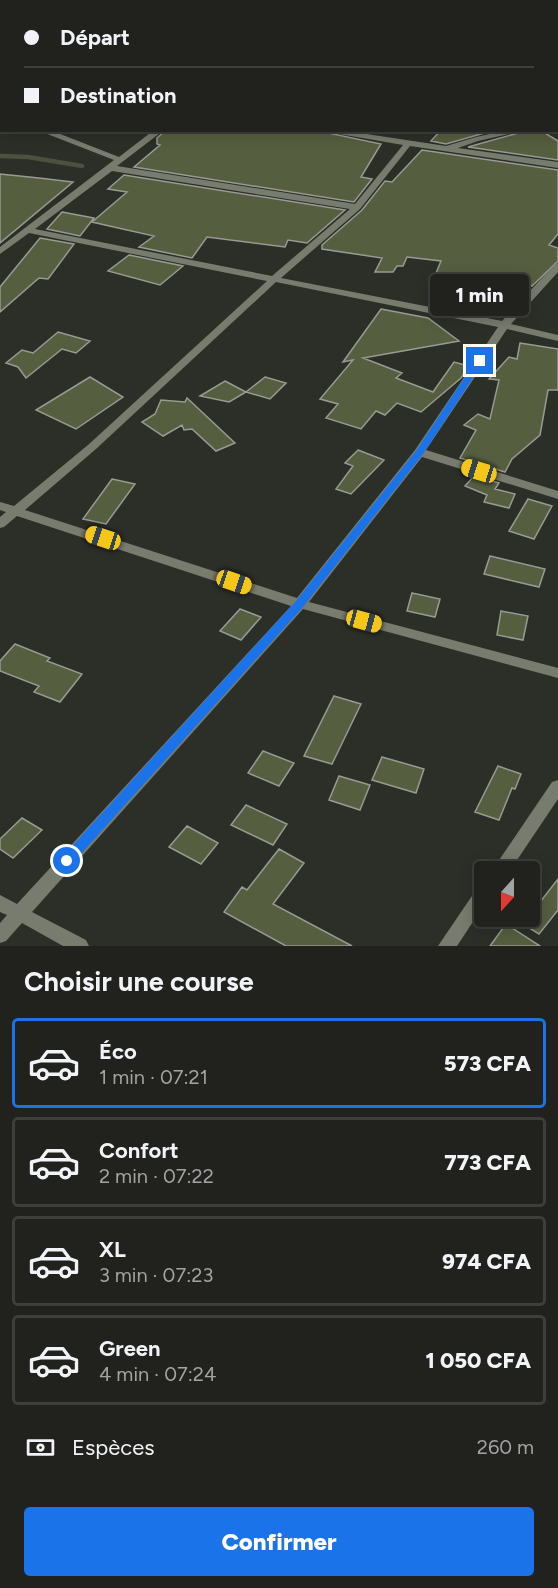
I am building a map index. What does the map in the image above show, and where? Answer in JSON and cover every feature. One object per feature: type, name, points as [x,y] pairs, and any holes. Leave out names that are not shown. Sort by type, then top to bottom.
[{"type":"street","points":[[46,132],[118,159]]},
{"type":"street","points":[[0,251],[111,168],[118,159],[157,132]]},
{"type":"street","points":[[334,132],[558,165]]},
{"type":"street","points":[[446,148],[476,139],[513,132]]},
{"type":"street","points":[[0,525],[16,509],[92,447],[274,279],[357,207],[408,143]]},
{"type":"street","points":[[111,168],[357,207]]},
{"type":"street","points":[[27,230],[504,324],[558,338]]},
{"type":"street","points":[[0,935],[300,604],[419,452],[504,324],[558,266]]},
{"type":"street","points":[[419,452],[558,495]]},
{"type":"street","points":[[0,506],[16,509],[300,604],[558,673]]},
{"type":"street","points":[[507,861],[558,786]]},
{"type":"street","points":[[0,903],[80,946]]},
{"type":"street","points":[[447,946],[474,907]]},
{"type":"building","points":[[164,132],[324,132],[381,144],[361,177],[372,179],[354,202],[134,167],[160,145],[157,144],[157,138]]},
{"type":"building","points":[[439,132],[488,132],[446,144],[431,141]]},
{"type":"building","points":[[522,132],[543,132],[558,141],[558,160],[468,147]]},
{"type":"building","points":[[422,150],[558,170],[558,234],[549,245],[558,248],[558,261],[532,286],[527,284],[522,296],[459,286],[458,292],[430,288],[441,261],[407,257],[403,266],[397,266],[393,272],[375,272],[382,258],[322,249],[322,245],[362,210],[385,181],[392,182]]},
{"type":"building","points":[[0,174],[39,178],[73,182],[0,243]]},
{"type":"building","points":[[124,175],[345,210],[307,243],[288,240],[285,247],[207,237],[192,258],[139,247],[154,236],[92,222],[127,192],[108,189]]},
{"type":"building","points":[[62,212],[94,218],[80,236],[47,229]]},
{"type":"building","points":[[40,238],[74,244],[48,279],[39,278],[0,312],[0,287]]},
{"type":"building","points":[[129,255],[183,266],[160,285],[108,271]]},
{"type":"building","points":[[381,309],[428,318],[459,341],[363,358],[402,373],[396,378],[433,392],[454,362],[469,366],[461,378],[421,412],[397,403],[385,415],[376,411],[361,429],[326,418],[338,404],[320,399],[353,360],[343,362]]},
{"type":"building","points":[[58,332],[90,341],[76,353],[62,349],[26,378],[18,367],[6,363],[22,350],[33,353]]},
{"type":"building","points":[[520,343],[558,349],[558,390],[548,390],[540,435],[512,459],[505,472],[460,458],[476,430],[464,425],[478,414],[490,419],[499,380],[489,379],[509,357],[517,359]]},
{"type":"building","points":[[90,377],[123,397],[76,429],[36,410]]},
{"type":"building","points":[[265,377],[286,383],[270,399],[246,392]]},
{"type":"building","points":[[225,381],[246,392],[229,402],[200,396]]},
{"type":"building","points":[[187,398],[235,443],[216,451],[192,429],[184,430],[182,425],[163,436],[142,422],[155,414],[161,400],[185,402]]},
{"type":"building","points":[[358,450],[384,460],[351,494],[336,489],[353,466],[345,463]]},
{"type":"building","points":[[474,476],[499,483],[495,489],[515,494],[509,508],[484,502],[487,495],[465,486]]},
{"type":"building","points":[[112,479],[135,484],[106,524],[83,519]]},
{"type":"building","points":[[528,499],[552,506],[534,539],[509,531]]},
{"type":"building","points":[[490,556],[545,569],[539,587],[484,574]]},
{"type":"building","points":[[412,593],[440,599],[435,617],[407,611]]},
{"type":"building","points":[[240,609],[261,617],[241,640],[220,631]]},
{"type":"building","points":[[501,611],[528,616],[523,640],[497,635]]},
{"type":"building","points":[[15,644],[50,658],[47,661],[82,674],[60,702],[34,692],[39,686],[0,671],[0,661]]},
{"type":"building","points":[[334,696],[361,704],[332,764],[304,756]]},
{"type":"building","points":[[263,751],[294,763],[279,786],[248,773]]},
{"type":"building","points":[[382,757],[424,769],[416,793],[372,780]]},
{"type":"building","points":[[498,766],[521,774],[515,789],[512,788],[499,820],[475,812]]},
{"type":"building","points":[[339,776],[370,785],[360,810],[329,800]]},
{"type":"building","points":[[246,805],[287,824],[273,845],[231,825]]},
{"type":"building","points":[[22,818],[42,830],[13,858],[0,849],[0,839]]},
{"type":"building","points":[[187,826],[218,843],[201,864],[169,847]]},
{"type":"building","points":[[279,849],[304,863],[273,904],[352,946],[286,946],[224,912],[242,887],[247,890]]},
{"type":"building","points":[[558,879],[558,910],[539,934],[528,927],[540,927],[540,902]]},
{"type":"building","points":[[504,927],[511,927],[540,946],[490,946]]},
{"type":"waterway","points":[[0,156],[28,157],[82,166]]},
{"type":"route","points":[[67,861],[300,604],[419,452],[480,361]]}]
